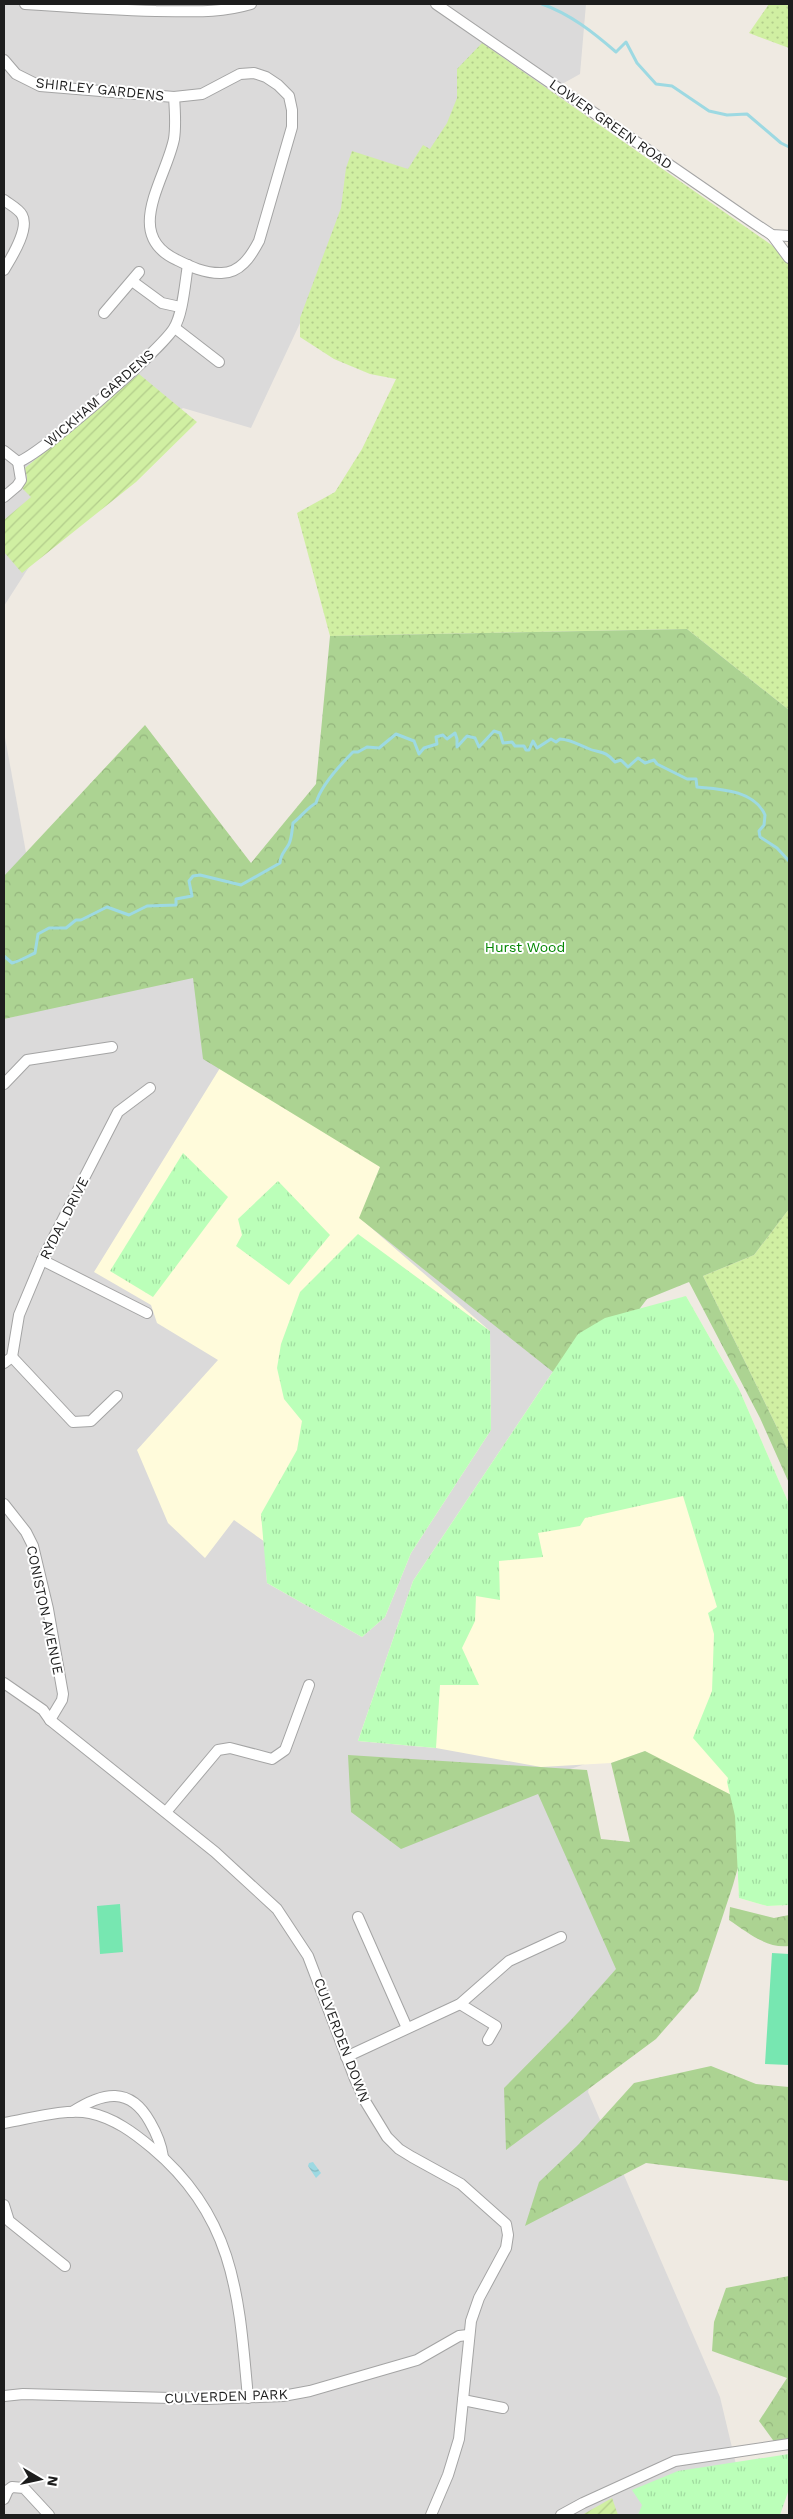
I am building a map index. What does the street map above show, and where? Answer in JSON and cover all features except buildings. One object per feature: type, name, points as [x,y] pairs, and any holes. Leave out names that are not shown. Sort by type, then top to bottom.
[{"type":"street","points":[[25,4],[224,11],[251,4]]},
{"type":"street","name":"LOWER GREEN ROAD","points":[[436,4],[772,235]]},
{"type":"street","name":"SHIRLEY GARDENS","points":[[4,60],[16,74],[40,86],[174,97],[202,94],[240,74],[254,73],[266,77],[278,85],[289,96],[292,110],[292,127],[259,241],[250,258],[240,267],[223,273],[205,272],[188,265],[158,247],[150,230],[149,211],[174,138],[174,97]]},
{"type":"street","points":[[4,200],[22,213],[24,220],[21,239],[4,270]]},
{"type":"street","points":[[772,235],[789,236]]},
{"type":"street","points":[[772,235],[789,258]]},
{"type":"street","points":[[188,265],[175,328],[220,362]]},
{"type":"street","points":[[104,313],[139,272]]},
{"type":"street","points":[[132,281],[162,303],[180,307]]},
{"type":"street","name":"WICKHAM GARDENS","points":[[18,462],[50,441],[153,352],[175,328]]},
{"type":"street","points":[[4,451],[18,462],[21,480],[4,497]]},
{"type":"street","points":[[4,1084],[27,1060],[112,1047]]},
{"type":"street","name":"RYDAL DRIVE","points":[[8,1360],[19,1315],[42,1260],[118,1112],[150,1088]]},
{"type":"street","points":[[42,1260],[147,1313]]},
{"type":"street","points":[[8,1360],[73,1422],[91,1420],[116,1396]]},
{"type":"street","name":"CONISTON AVENUE","points":[[4,1504],[20,1523],[33,1546],[48,1609],[63,1694],[62,1700],[50,1720]]},
{"type":"street","name":"CULVERDEN DOWN","points":[[4,1683],[43,1710],[50,1720],[166,1812],[277,1909],[308,1956],[364,2101],[393,2144],[412,2158],[461,2184],[506,2224],[508,2235],[506,2248],[479,2298],[468,2335],[463,2400],[455,2454],[431,2515]]},
{"type":"street","points":[[166,1812],[218,1750],[230,1748],[272,1759],[282,1753],[285,1750],[309,1685]]},
{"type":"street","points":[[358,1917],[406,2028]]},
{"type":"street","points":[[346,2057],[460,2004],[509,1961],[561,1937]]},
{"type":"street","points":[[460,2004],[496,2026],[488,2040]]},
{"type":"street","points":[[72,2112],[89,2101],[105,2096],[120,2096],[133,2100],[143,2109],[161,2141],[163,2157]]},
{"type":"street","points":[[4,2123],[72,2112],[91,2113],[120,2124],[163,2157],[200,2203],[215,2228],[228,2258],[240,2309],[248,2398]]},
{"type":"street","points":[[4,2205],[9,2221],[66,2266]]},
{"type":"street","name":"CULVERDEN PARK","points":[[4,2396],[23,2394],[248,2398],[310,2391],[417,2360],[459,2336],[468,2335]]},
{"type":"street","points":[[463,2400],[503,2408]]},
{"type":"street","points":[[561,2515],[583,2502],[675,2461],[789,2444]]},
{"type":"street","points":[[4,2499],[8,2490],[12,2487],[24,2488],[49,2515]]},
{"type":"shaded area","points":[[4,4],[586,4],[580,74],[471,135],[316,289],[251,428],[183,408],[86,478],[4,606]]},
{"type":"shaded area","points":[[4,732],[31,880],[4,887]]},
{"type":"shaded area","points":[[192,975],[759,1591],[692,1727],[559,1773],[622,1969],[588,2092],[720,2397],[748,2515],[4,2515],[4,1019]]},
{"type":"shaded area","points":[[228,1055],[380,1167],[360,1218],[490,1331],[491,1430],[411,1553],[385,1617],[362,1637],[267,1583],[265,1542],[234,1520],[205,1558],[168,1523],[137,1450],[218,1360],[157,1323],[151,1305],[94,1272]]},
{"type":"shaded area","points":[[686,1296],[739,1389],[789,1504],[789,1905],[767,1906],[739,1898],[735,1816],[645,1751],[611,1763],[541,1767],[436,1748],[358,1741],[413,1581],[578,1334]]},
{"type":"green space","points":[[769,4],[789,4],[789,48],[749,33]]},
{"type":"green space","points":[[482,43],[773,246],[789,264],[789,710],[687,629],[330,636],[297,513],[335,492],[362,449],[396,379],[370,374],[334,359],[300,337],[300,318],[341,208],[346,168],[352,151],[408,169],[423,145],[430,149],[447,123],[457,98],[457,69]]},
{"type":"green space","points":[[139,374],[197,422],[136,482],[22,573],[4,552],[4,520],[31,497],[22,488],[27,477],[25,468]]},
{"type":"green space","name":"Hurst Wood","points":[[687,629],[789,710],[789,1209],[754,1255],[703,1276],[789,1452],[789,1483],[760,1418],[689,1282],[647,1299],[577,1391],[359,1218],[380,1167],[203,1059],[193,978],[4,1019],[4,876],[145,725],[251,863],[316,784],[330,636]]},
{"type":"green space","points":[[183,1153],[228,1197],[153,1297],[110,1271]]},
{"type":"green space","points":[[278,1181],[330,1235],[289,1285],[236,1246],[242,1235],[238,1219]]},
{"type":"green space","points":[[789,1209],[789,1452],[703,1276],[754,1255]]},
{"type":"green space","points":[[358,1234],[490,1331],[491,1430],[411,1553],[385,1617],[362,1637],[267,1583],[261,1514],[297,1450],[302,1421],[284,1399],[277,1368],[281,1344],[300,1292]]},
{"type":"green space","points":[[686,1296],[739,1389],[789,1504],[789,1905],[767,1906],[739,1898],[735,1816],[727,1782],[728,1778],[693,1738],[712,1691],[714,1634],[708,1613],[717,1607],[683,1496],[585,1518],[580,1526],[538,1533],[543,1557],[499,1561],[500,1600],[476,1596],[475,1621],[462,1648],[479,1685],[440,1685],[436,1748],[358,1741],[413,1581],[578,1334],[605,1318]]},
{"type":"green space","points":[[645,1751],[755,1807],[733,1885],[698,1991],[656,2039],[506,2150],[504,2088],[569,2022],[616,1969],[538,1794],[401,1849],[351,1812],[348,1755],[587,1770],[601,1839],[630,1842],[611,1763]]},
{"type":"green space","points":[[120,1904],[123,1952],[100,1954],[97,1906]]},
{"type":"green space","points":[[730,1907],[774,1918],[789,1915],[789,1946],[773,1945],[743,1930],[729,1920]]},
{"type":"green space","points":[[772,1953],[789,1954],[789,2065],[765,2064]]},
{"type":"green space","points":[[711,2066],[756,2084],[789,2087],[789,2181],[646,2163],[525,2226],[539,2182],[578,2145],[634,2083]]},
{"type":"green space","points":[[789,2276],[789,2443],[778,2447],[759,2421],[787,2378],[712,2351],[714,2322],[726,2288]]},
{"type":"green space","points":[[789,2454],[789,2489],[780,2515],[638,2515],[642,2505],[632,2490],[678,2471]]},
{"type":"green space","points":[[612,2498],[618,2515],[582,2515]]},
{"type":"water","points":[[313,2162],[321,2173],[316,2178],[308,2166],[309,2163]]},
{"type":"waterway","points":[[542,4],[581,24],[616,52],[626,42],[637,63],[656,84],[672,86],[709,111],[727,115],[747,114],[781,143],[789,147]]},
{"type":"waterway","points":[[4,956],[12,963],[35,953],[38,934],[49,928],[66,928],[76,920],[81,920],[107,907],[129,915],[147,906],[176,905],[176,899],[192,896],[189,881],[193,876],[200,875],[241,885],[280,863],[290,841],[293,823],[316,803],[326,782],[342,763],[353,752],[358,752],[367,747],[379,748],[396,734],[414,741],[419,754],[424,748],[437,744],[436,737],[443,735],[447,739],[455,733],[457,747],[467,736],[475,738],[479,747],[494,731],[500,733],[503,743],[512,742],[515,746],[524,746],[526,750],[529,750],[533,741],[537,748],[551,739],[556,742],[560,739],[605,753],[615,762],[621,760],[628,767],[638,758],[645,763],[654,760],[657,764],[687,779],[696,779],[697,787],[736,792],[753,800],[765,815],[764,825],[759,831],[760,837],[777,848],[789,861]]}]
